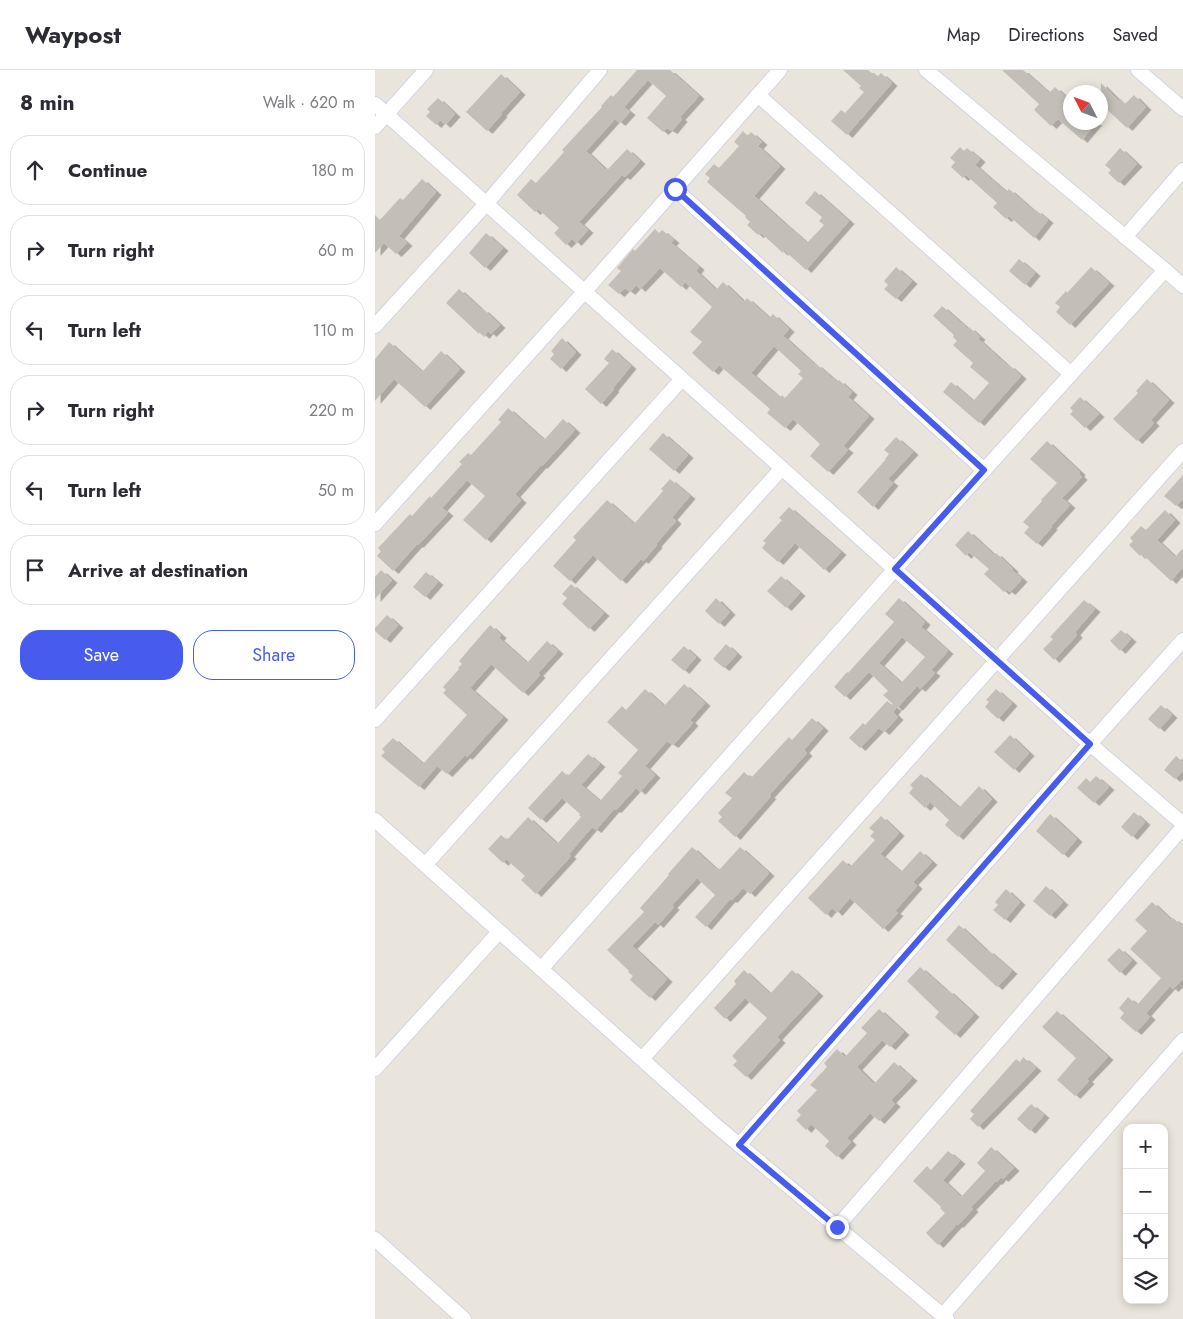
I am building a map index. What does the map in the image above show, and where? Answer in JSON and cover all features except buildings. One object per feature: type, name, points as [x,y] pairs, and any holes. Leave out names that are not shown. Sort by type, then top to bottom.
[{"type":"street","points":[[375,127],[426,70]]},
{"type":"street","points":[[375,326],[486,204],[600,70]]},
{"type":"street","points":[[375,524],[585,292],[780,70]]},
{"type":"street","points":[[926,70],[1183,286]]},
{"type":"street","points":[[1138,70],[1183,109]]},
{"type":"street","points":[[758,95],[1071,374]]},
{"type":"street","points":[[375,104],[1183,825],[837,1227]]},
{"type":"street","points":[[1125,237],[1183,170]]},
{"type":"street","points":[[675,189],[984,470]]},
{"type":"street","points":[[541,969],[895,569],[1165,270]]},
{"type":"street","points":[[375,720],[682,379]]},
{"type":"street","points":[[642,1059],[1183,451]]},
{"type":"street","points":[[425,865],[782,468]]},
{"type":"street","points":[[739,1145],[1183,640]]},
{"type":"street","points":[[375,820],[739,1145],[945,1317],[1183,1040]]},
{"type":"street","points":[[375,1069],[499,932]]},
{"type":"street","points":[[375,1239],[464,1319]]},
{"type":"route","points":[[675,189],[984,470],[895,569],[1090,744],[739,1145],[837,1227]]}]
